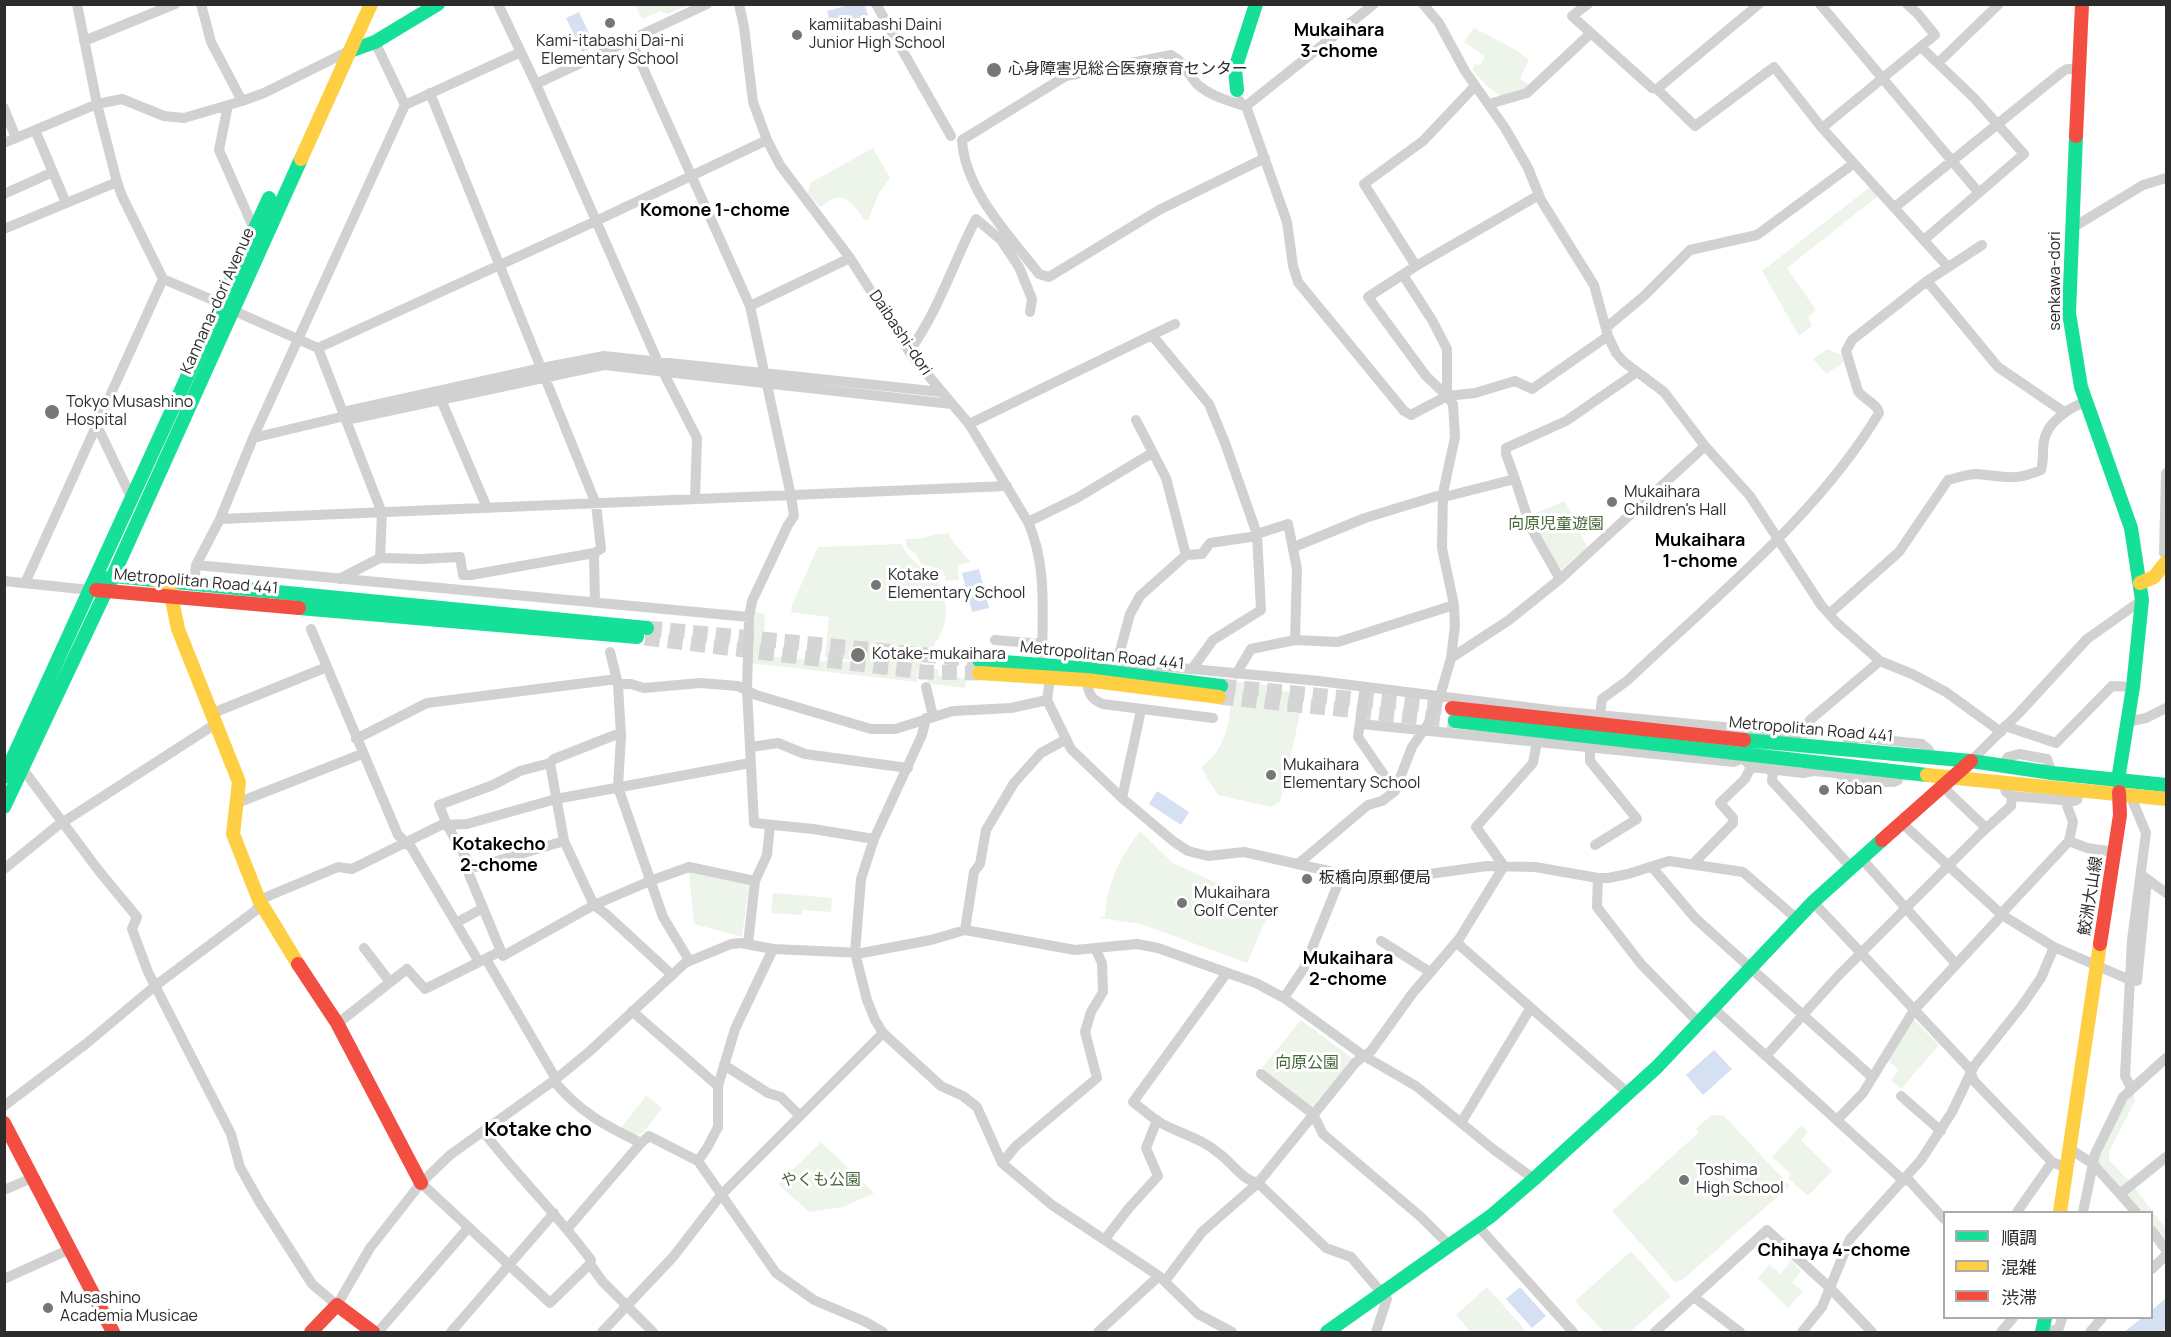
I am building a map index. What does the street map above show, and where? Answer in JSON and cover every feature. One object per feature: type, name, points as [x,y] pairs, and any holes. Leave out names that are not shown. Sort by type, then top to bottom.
[{"type":"main road","name":"Kannana-dori Avenue","points":[[10,767],[113,576],[226,306],[254,229],[358,4]]},
{"type":"main road","name":"Kannana-dori Avenue","points":[[4,807],[10,767],[131,497],[350,51],[370,4]]},
{"type":"main road","points":[[350,51],[375,42],[438,4]]},
{"type":"main road","points":[[1237,90],[1235,69],[1256,4]]},
{"type":"main road","name":"senkawa-dori","points":[[2082,4],[2069,313],[2077,370],[2085,402],[2131,528],[2140,583]]},
{"type":"main road","points":[[2140,583],[2154,577],[2165,568]]},
{"type":"main road","name":"Metropolitan Road 441","points":[[113,576],[646,633],[171,596],[90,590],[113,576]]},
{"type":"main road","points":[[156,580],[170,590],[178,629],[239,782],[233,834],[259,902],[338,1024],[422,1183]]},
{"type":"main road","name":"鮫洲大山線","points":[[2061,1211],[2120,815],[2127,722],[2142,600],[2140,583]]},
{"type":"main road","name":"Metropolitan Road 441","points":[[979,666],[1083,674],[1220,692]]},
{"type":"main road","name":"Metropolitan Road 441","points":[[2166,785],[2123,790],[2079,790],[1953,776],[1750,760],[1453,714],[1971,761],[2052,773],[2123,790],[2166,799]]},
{"type":"main road","points":[[1328,1332],[1502,1207],[1534,1179],[1629,1094],[1813,902],[1971,761]]},
{"type":"main road","points":[[4,1123],[113,1332]]},
{"type":"main road","points":[[316,1329],[338,1305],[373,1332]]},
{"type":"street","points":[[77,4],[97,104],[117,182],[163,279],[318,348],[382,513],[380,558]]},
{"type":"street","points":[[84,41],[175,4]]},
{"type":"street","points":[[201,4],[211,42],[242,101]]},
{"type":"street","points":[[498,4],[536,84],[660,367],[697,438],[695,499]]},
{"type":"street","points":[[536,84],[707,4]]},
{"type":"street","name":"Daibashi-dori","points":[[739,4],[753,102],[767,140],[780,165],[795,188],[850,258],[912,356],[969,424],[1034,535],[1039,559],[1042,644],[1047,699]]},
{"type":"street","points":[[876,4],[951,136]]},
{"type":"street","points":[[1244,105],[1374,4]]},
{"type":"street","points":[[1423,4],[1439,23],[1465,71],[1521,155],[1539,195],[1594,285],[1607,332],[1620,357],[1664,392],[1705,446],[1750,496],[1776,539],[1829,614],[1854,641],[1880,661],[1912,674],[1946,692],[2003,729],[2056,743],[2112,686],[2133,687]]},
{"type":"street","points":[[1588,4],[1572,16],[1652,88],[1657,89],[1695,126],[1774,67],[1853,164],[1925,239],[1948,267]]},
{"type":"street","points":[[1657,89],[1759,4]]},
{"type":"street","points":[[1820,4],[1979,193]]},
{"type":"street","points":[[1822,128],[1935,35],[1907,4]]},
{"type":"street","points":[[1938,63],[1999,4]]},
{"type":"street","points":[[1489,104],[1527,93],[1591,33]]},
{"type":"street","points":[[630,39],[750,306],[791,496],[794,516],[752,601],[749,617],[747,690],[754,823],[813,829],[874,839]]},
{"type":"street","points":[[375,42],[405,105]]},
{"type":"street","points":[[1922,48],[1998,123],[2024,154],[1925,239]]},
{"type":"street","points":[[4,143],[97,104],[122,99],[164,116],[184,118],[242,101],[350,51]]},
{"type":"street","points":[[194,584],[196,565],[220,519],[253,438],[405,105],[520,52]]},
{"type":"street","points":[[1244,105],[1221,99],[1198,84],[1178,58],[1171,55],[1066,76],[962,141],[963,150],[976,191],[1039,274],[1044,277],[1049,277],[1185,196],[1265,158]]},
{"type":"street","points":[[1895,207],[2062,72],[2067,69],[2079,69]]},
{"type":"street","points":[[1416,266],[1364,184],[1422,141],[1475,86]]},
{"type":"street","points":[[1237,90],[1265,158],[1287,222],[1293,266],[1298,282],[1404,411],[1411,415],[1447,396],[1474,393],[1515,381],[1532,389],[1607,332],[1690,250],[1757,236],[1853,164]]},
{"type":"street","points":[[339,579],[380,558],[460,557],[463,574],[471,575],[594,553],[601,549],[596,504],[430,93]]},
{"type":"street","points":[[228,105],[219,150],[254,229]]},
{"type":"street","points":[[4,108],[16,138]]},
{"type":"street","points":[[35,130],[66,203]]},
{"type":"street","points":[[318,348],[692,177],[767,140]]},
{"type":"street","points":[[4,194],[53,172]]},
{"type":"street","points":[[2072,228],[2143,185],[2166,178]]},
{"type":"street","points":[[4,229],[117,182]]},
{"type":"street","points":[[1298,864],[1368,805],[1383,801],[1395,791],[1412,747],[1424,730],[1440,696],[1451,658],[1455,626],[1454,605],[1442,548],[1443,496],[1455,437],[1453,404],[1426,376],[1368,297],[1416,266],[1539,195]]},
{"type":"street","points":[[910,350],[922,334],[937,306],[962,245],[976,219],[1001,240],[1011,255],[1032,298],[1030,312]]},
{"type":"street","points":[[1600,715],[1602,699],[1628,680],[1776,539],[1843,468],[1860,446],[1880,413],[1878,407],[1858,391],[1846,351],[1852,340],[1928,281],[1982,246]]},
{"type":"street","points":[[750,306],[850,258]]},
{"type":"street","points":[[1403,275],[1447,349],[1447,396]]},
{"type":"street","points":[[25,583],[163,279]]},
{"type":"street","points":[[1928,281],[1998,367],[2064,412]]},
{"type":"street","points":[[969,424],[1175,324]]},
{"type":"street","points":[[1152,335],[1209,404],[1241,485],[1257,535],[1261,610],[1213,640],[1192,669]]},
{"type":"street","points":[[253,438],[544,372],[603,365],[660,367],[951,404]]},
{"type":"street","points":[[1560,579],[1532,528],[1506,454],[1506,448],[1566,422],[1637,372]]},
{"type":"street","points":[[766,379],[941,392]]},
{"type":"street","points":[[439,395],[487,508]]},
{"type":"street","points":[[1829,614],[1899,552],[1948,480],[1973,474],[2006,478],[2025,477],[2041,470],[2045,459],[2044,440],[2052,426],[2064,412],[2085,402]]},
{"type":"street","points":[[1136,420],[1166,478],[1186,555]]},
{"type":"street","points":[[95,429],[100,432],[131,497]]},
{"type":"street","points":[[1451,658],[1509,620],[1560,579],[1705,446]]},
{"type":"street","points":[[1028,522],[1077,498],[1152,453]]},
{"type":"street","points":[[2166,473],[2164,537],[2166,555]]},
{"type":"street","points":[[1294,547],[1365,518],[1437,496],[1448,496],[1515,479]]},
{"type":"street","points":[[220,519],[1007,486]]},
{"type":"street","points":[[1117,662],[1130,614],[1140,596],[1186,555],[1202,554],[1210,543],[1257,535],[1288,524],[1297,569],[1295,640]]},
{"type":"street","points":[[594,553],[595,602]]},
{"type":"street","points":[[196,565],[749,617]]},
{"type":"street","points":[[4,581],[90,590]]},
{"type":"street","points":[[1971,761],[2086,639],[2142,600]]},
{"type":"street","points":[[1236,674],[1251,649],[1295,640],[1338,642],[1454,605]]},
{"type":"street","points":[[311,629],[398,835],[411,847],[456,923],[483,960],[568,1099],[597,1121],[640,1143]]},
{"type":"street","points":[[995,640],[1042,644]]},
{"type":"street","points":[[610,652],[617,682],[621,736],[618,787],[665,923],[689,960]]},
{"type":"street","points":[[1213,718],[1141,710],[1094,701],[1090,696],[1083,674],[1098,661],[1192,669],[1600,715],[1802,733],[1831,733],[1922,744],[1933,758]]},
{"type":"street","points":[[1802,733],[1810,720],[1880,661]]},
{"type":"street","points":[[4,869],[64,822],[215,718],[327,667]]},
{"type":"street","points":[[356,739],[427,703],[617,682],[644,688],[700,684],[738,686],[777,701],[871,729],[895,729],[953,711],[1011,708],[1047,699],[1071,749],[1122,798],[1188,851],[1208,856],[1244,852],[1341,874],[1379,879],[1471,867],[1504,866],[1535,867],[1598,878],[1618,876],[1669,861],[1743,872],[1797,918]]},
{"type":"street","points":[[926,687],[929,717],[908,768],[874,839],[861,879],[855,953],[867,1000],[883,1033],[942,1086],[963,1096],[977,1107],[1002,1163],[1052,1204],[1162,1278],[1198,1314],[1232,1332]]},
{"type":"street","points":[[1365,687],[1358,737],[1395,791]]},
{"type":"street","points":[[2127,722],[2146,718],[2166,708]]},
{"type":"street","points":[[1122,798],[1141,710]]},
{"type":"street","points":[[1361,724],[1734,762],[1750,760],[1773,770],[1836,773],[1849,778],[1885,782],[1898,780],[1901,772]]},
{"type":"street","points":[[564,841],[477,867],[470,865],[447,825],[439,804],[493,785],[520,771],[550,763],[554,759],[615,735],[621,736]]},
{"type":"street","points":[[1845,736],[1859,751]]},
{"type":"street","points":[[965,930],[974,872],[980,864],[986,830],[1014,783],[1041,753],[1065,740]]},
{"type":"street","points":[[1504,866],[1476,827],[1533,763],[1537,741]]},
{"type":"street","points":[[751,747],[778,743],[805,754],[908,768]]},
{"type":"street","points":[[1590,747],[1590,761],[1637,819],[1595,845]]},
{"type":"street","points":[[237,803],[363,754]]},
{"type":"street","points":[[1693,864],[1733,823],[1733,818],[1720,802],[1745,779],[1750,760]]},
{"type":"street","points":[[550,763],[564,841],[594,905],[671,975]]},
{"type":"street","points":[[4,1106],[87,1043],[155,986],[255,911],[259,902],[338,867],[352,869],[441,825],[467,824],[556,799],[750,763]]},
{"type":"street","points":[[10,767],[64,822],[137,918],[132,928],[155,986],[231,1134],[240,1167],[312,1284],[338,1305],[370,1248],[422,1183],[450,1155],[555,1080],[689,960],[730,944],[748,944],[773,949],[855,953],[931,940],[965,930],[1075,950],[1137,944],[1158,948],[1256,983],[1284,998],[1364,1056],[1416,1086],[1534,1179]]},
{"type":"street","points":[[1773,770],[1772,781],[1905,908],[1956,964]]},
{"type":"street","points":[[2003,782],[2006,792],[2013,796],[2077,800],[2079,790]]},
{"type":"street","points":[[1942,786],[1986,828]]},
{"type":"street","points":[[2123,790],[2146,833],[2131,1084]]},
{"type":"street","points":[[1766,1056],[1905,908],[2011,806],[2013,796]]},
{"type":"street","points":[[1837,1120],[1863,1093],[1914,1010],[2069,842],[2073,822],[2066,800]]},
{"type":"street","points":[[1903,824],[2001,915],[2054,947],[2130,980]]},
{"type":"street","points":[[748,944],[755,881],[767,855],[770,826]]},
{"type":"street","points":[[2069,842],[2087,848],[2115,852]]},
{"type":"street","points":[[470,865],[468,872],[503,956],[594,905],[689,867],[755,881]]},
{"type":"street","points":[[1098,1332],[1162,1278],[1202,1232],[1258,1183],[1356,1062],[1371,1051],[1430,972],[1456,942],[1504,866]]},
{"type":"street","points":[[1652,867],[1695,918],[1872,1077]]},
{"type":"street","points":[[1284,998],[1304,968],[1341,874]]},
{"type":"street","points":[[2144,877],[2166,893]]},
{"type":"street","points":[[2131,1084],[2125,1076],[2130,980],[2144,877]]},
{"type":"street","points":[[1598,878],[1597,907],[1641,964],[1699,1023]]},
{"type":"street","points":[[1813,902],[1969,1068],[1974,1081],[2052,1162],[2067,1168]]},
{"type":"street","points":[[456,923],[483,908]]},
{"type":"street","points":[[1381,941],[1430,972]]},
{"type":"street","points":[[1456,942],[1629,1094]]},
{"type":"street","points":[[1802,1332],[1822,1307],[1851,1239],[1921,1160],[1941,1131],[1974,1066],[2041,978],[2054,947]]},
{"type":"street","points":[[364,948],[390,982]]},
{"type":"street","points":[[1002,1163],[1016,1146],[1097,1078],[1085,1032],[1091,1012],[1103,992],[1102,963],[1095,948]]},
{"type":"street","points":[[698,1161],[718,1127],[718,1086],[735,1029],[773,949]]},
{"type":"street","points":[[338,1024],[407,969],[425,990],[501,951]]},
{"type":"street","points":[[1226,974],[1132,1102],[1157,1120],[1209,1146],[1224,1157],[1235,1170],[1251,1182],[1258,1183],[1326,1248],[1351,1257],[1387,1299],[1376,1332]]},
{"type":"street","points":[[1713,1008],[1905,1179],[1943,1218]]},
{"type":"street","points":[[1461,1123],[1530,1009]]},
{"type":"street","points":[[632,1011],[718,1086]]},
{"type":"street","points":[[602,1332],[673,1257],[721,1195],[883,1033]]},
{"type":"street","points":[[2083,1211],[2097,1151],[2122,1097],[2131,1084],[2166,1060]]},
{"type":"street","points":[[724,1065],[768,1093],[781,1096],[800,1116]]},
{"type":"street","points":[[1261,1074],[1313,1114],[1323,1134],[1421,1217],[1449,1245]]},
{"type":"street","points":[[1901,1096],[1941,1131]]},
{"type":"street","points":[[1105,1239],[1158,1176],[1146,1148],[1157,1120]]},
{"type":"street","points":[[483,1131],[568,1228],[591,1260],[590,1264],[602,1281],[653,1332]]},
{"type":"street","points":[[568,1228],[640,1143],[649,1136],[698,1161],[777,1273],[814,1300],[866,1322],[883,1332]]},
{"type":"street","points":[[2070,1149],[2093,1164],[2135,1211]]},
{"type":"street","points":[[2120,1194],[2166,1157]]},
{"type":"street","points":[[2018,1211],[2052,1162]]},
{"type":"street","points":[[4,1190],[32,1178]]},
{"type":"street","points":[[422,1183],[550,1303],[590,1264]]},
{"type":"street","points":[[451,1332],[554,1213]]},
{"type":"street","points":[[1477,1225],[1573,1332]]},
{"type":"street","points":[[378,1332],[468,1228]]},
{"type":"street","points":[[1655,1332],[1767,1230],[1831,1289],[1872,1332]]},
{"type":"street","points":[[2153,1234],[2166,1250]]},
{"type":"street","points":[[6,1276],[70,1249]]},
{"type":"street","points":[[2153,1267],[2166,1255]]},
{"type":"street","points":[[1694,1297],[1740,1332]]},
{"type":"street","points":[[2001,1332],[2011,1319]]},
{"type":"street","points":[[2043,1324],[2059,1328],[2061,1319]]},
{"type":"street","points":[[2090,1332],[2100,1319]]},
{"type":"green space","points":[[635,5],[688,5],[668,14],[660,11],[642,19]]},
{"type":"green space","points":[[1474,28],[1518,51],[1529,60],[1520,79],[1530,85],[1523,90],[1500,96],[1486,85],[1472,69],[1475,64],[1480,65],[1485,56],[1464,42]]},
{"type":"green space","points":[[873,148],[890,178],[879,193],[868,220],[865,220],[850,202],[841,197],[828,201],[820,207],[808,193],[810,183]]},
{"type":"green space","points":[[1870,187],[1878,196],[1787,268],[1816,310],[1808,317],[1812,326],[1799,336],[1762,271]]},
{"type":"green space","points":[[1828,349],[1841,355],[1844,362],[1826,374],[1813,359]]},
{"type":"green space","name":"向原児童遊園","points":[[1565,501],[1587,547],[1562,569],[1558,568],[1535,527],[1531,515]]},
{"type":"green space","points":[[948,533],[971,562],[958,565],[959,580],[946,581],[943,570],[921,564],[916,554],[907,548],[906,539]]},
{"type":"green space","points":[[901,544],[916,563],[937,575],[945,606],[945,623],[937,641],[919,668],[917,682],[750,663],[755,612],[765,614],[763,656],[836,662],[861,661],[825,657],[829,617],[791,612],[792,605],[818,547]]},
{"type":"green space","points":[[926,668],[938,669],[939,676],[967,678],[965,688],[928,683]]},
{"type":"green space","points":[[1233,681],[1281,687],[1281,691],[1305,693],[1280,802],[1271,807],[1218,795],[1201,768],[1218,749],[1227,729]]},
{"type":"green space","name":"Mukaihara Golf Center","points":[[1140,831],[1173,863],[1271,908],[1247,963],[1141,924],[1100,918],[1105,916],[1108,892],[1116,871]]},
{"type":"green space","points":[[689,872],[749,885],[742,937],[694,924]]},
{"type":"green space","points":[[773,893],[832,898],[831,912],[802,910],[802,915],[771,913]]},
{"type":"green space","points":[[1912,1018],[1939,1045],[1901,1089],[1891,1080],[1898,1070],[1887,1059]]},
{"type":"green space","name":"向原公園","points":[[1301,1020],[1353,1059],[1311,1108],[1262,1068]]},
{"type":"green space","points":[[2134,1093],[2135,1101],[2109,1152],[2109,1160],[2129,1181],[2120,1189],[2097,1163],[2116,1116]]},
{"type":"green space","points":[[646,1096],[662,1108],[643,1133],[634,1135],[620,1129]]},
{"type":"green space","points":[[1711,1115],[1724,1116],[1790,1186],[1682,1280],[1675,1282],[1612,1211],[1699,1132],[1696,1129]]},
{"type":"green space","points":[[1801,1126],[1808,1132],[1801,1140],[1832,1171],[1808,1196],[1788,1178],[1791,1174],[1772,1157]]},
{"type":"green space","name":"やくも公園","points":[[821,1142],[874,1193],[843,1207],[809,1212],[778,1184]]},
{"type":"green space","points":[[2133,1186],[2152,1211],[2138,1211],[2124,1194]]},
{"type":"green space","points":[[2153,1212],[2166,1229],[2166,1242],[2153,1229]]},
{"type":"green space","points":[[1631,1251],[1671,1296],[1630,1332],[1604,1332],[1575,1301]]},
{"type":"green space","points":[[1791,1260],[1801,1271],[1792,1283],[1803,1291],[1788,1308],[1758,1278],[1769,1265],[1781,1274]]},
{"type":"green space","points":[[1487,1287],[1526,1331],[1471,1332],[1456,1315]]},
{"type":"water","points":[[849,5],[865,5],[868,16],[831,26],[827,11]]},
{"type":"water","points":[[579,12],[595,46],[582,52],[566,18]]},
{"type":"water","points":[[979,569],[989,608],[972,612],[962,573]]},
{"type":"water","points":[[1157,791],[1189,812],[1181,825],[1149,804]]},
{"type":"water","points":[[1714,1050],[1732,1069],[1703,1095],[1686,1075]]},
{"type":"water","points":[[1520,1287],[1546,1316],[1532,1328],[1506,1299]]},
{"type":"water","points":[[2166,1298],[2166,1332],[2124,1332],[2141,1319],[2153,1319],[2153,1309]]},
{"type":"tunnel","points":[[647,628],[979,660]]},
{"type":"tunnel","points":[[645,638],[923,672],[979,673]]},
{"type":"tunnel","points":[[1221,686],[1452,708]]},
{"type":"tunnel","points":[[1219,697],[1455,721]]},
{"type":"traffic: fast","points":[[350,51],[375,42],[438,4]]},
{"type":"traffic: fast","points":[[1237,90],[1235,69],[1256,4]]},
{"type":"traffic: fast","points":[[2076,136],[2069,313],[2081,387],[2131,528],[2142,600],[2133,687],[2118,780],[2119,792]]},
{"type":"traffic: fast","points":[[4,807],[113,576],[301,159]]},
{"type":"traffic: fast","points":[[4,777],[269,198]]},
{"type":"traffic: fast","points":[[105,580],[113,576],[647,628]]},
{"type":"traffic: fast","points":[[299,608],[637,637]]},
{"type":"traffic: fast","points":[[979,660],[1079,668],[1221,686]]},
{"type":"traffic: fast","points":[[1455,721],[1927,775]]},
{"type":"traffic: fast","points":[[1744,740],[1971,761],[2052,773],[2166,785]]},
{"type":"traffic: fast","points":[[1327,1332],[1491,1216],[1534,1179],[1657,1067],[1813,902],[1882,840]]},
{"type":"traffic: fast","points":[[2042,1332],[2045,1319]]},
{"type":"traffic: slow","points":[[301,159],[371,4]]},
{"type":"traffic: slow","points":[[2140,583],[2154,577],[2166,562]]},
{"type":"traffic: slow","points":[[156,580],[170,590],[178,629],[239,782],[233,834],[259,900],[298,964]]},
{"type":"traffic: slow","points":[[979,673],[1086,680],[1219,697]]},
{"type":"traffic: slow","points":[[1927,775],[2166,799]]},
{"type":"traffic: slow","points":[[2060,1211],[2100,944]]},
{"type":"traffic: jam","points":[[2076,136],[2082,4]]},
{"type":"traffic: jam","points":[[96,590],[299,608]]},
{"type":"traffic: jam","points":[[1452,708],[1744,740]]},
{"type":"traffic: jam","points":[[1882,840],[1971,761]]},
{"type":"traffic: jam","points":[[2100,944],[2120,815],[2119,792]]},
{"type":"traffic: jam","points":[[298,964],[337,1023],[421,1183]]},
{"type":"traffic: jam","points":[[4,1123],[113,1332]]},
{"type":"traffic: jam","points":[[311,1332],[337,1305],[373,1332]]},
{"type":"place","name":"Kami-itabashi Dai-ni Elementary School","points":[[610,23]]},
{"type":"place","name":"kamiitabashi Daini Junior High School","points":[[797,35]]},
{"type":"place","name":"心身障害児総合医療療育センター","points":[[994,70]]},
{"type":"place","name":"Tokyo Musashino Hospital","points":[[52,412]]},
{"type":"place","name":"Mukaihara Children's Hall","points":[[1612,502]]},
{"type":"place","name":"Kotake Elementary School","points":[[876,585]]},
{"type":"place","name":"Kotake-mukaihara","points":[[858,655]]},
{"type":"place","name":"Mukaihara Elementary School","points":[[1271,775]]},
{"type":"place","name":"Koban","points":[[1824,790]]},
{"type":"place","name":"板橋向原郵便局","points":[[1307,879]]},
{"type":"place","name":"Mukaihara Golf Center","points":[[1182,903]]},
{"type":"place","name":"Toshima High School","points":[[1684,1180]]},
{"type":"place","name":"Musashino Academia Musicae","points":[[48,1308]]},
{"type":"district","name":"Mukaihara 3-chome","points":[[1339,42]]},
{"type":"district","name":"Komone 1-chome","points":[[715,211]]},
{"type":"district","name":"Mukaihara 1-chome","points":[[1700,551]]},
{"type":"district","name":"Kotakecho 2-chome","points":[[499,855]]},
{"type":"district","name":"Mukaihara 2-chome","points":[[1348,969]]},
{"type":"district","name":"Kotake cho","points":[[538,1130]]},
{"type":"district","name":"Chihaya 4-chome","points":[[1834,1251]]}]
